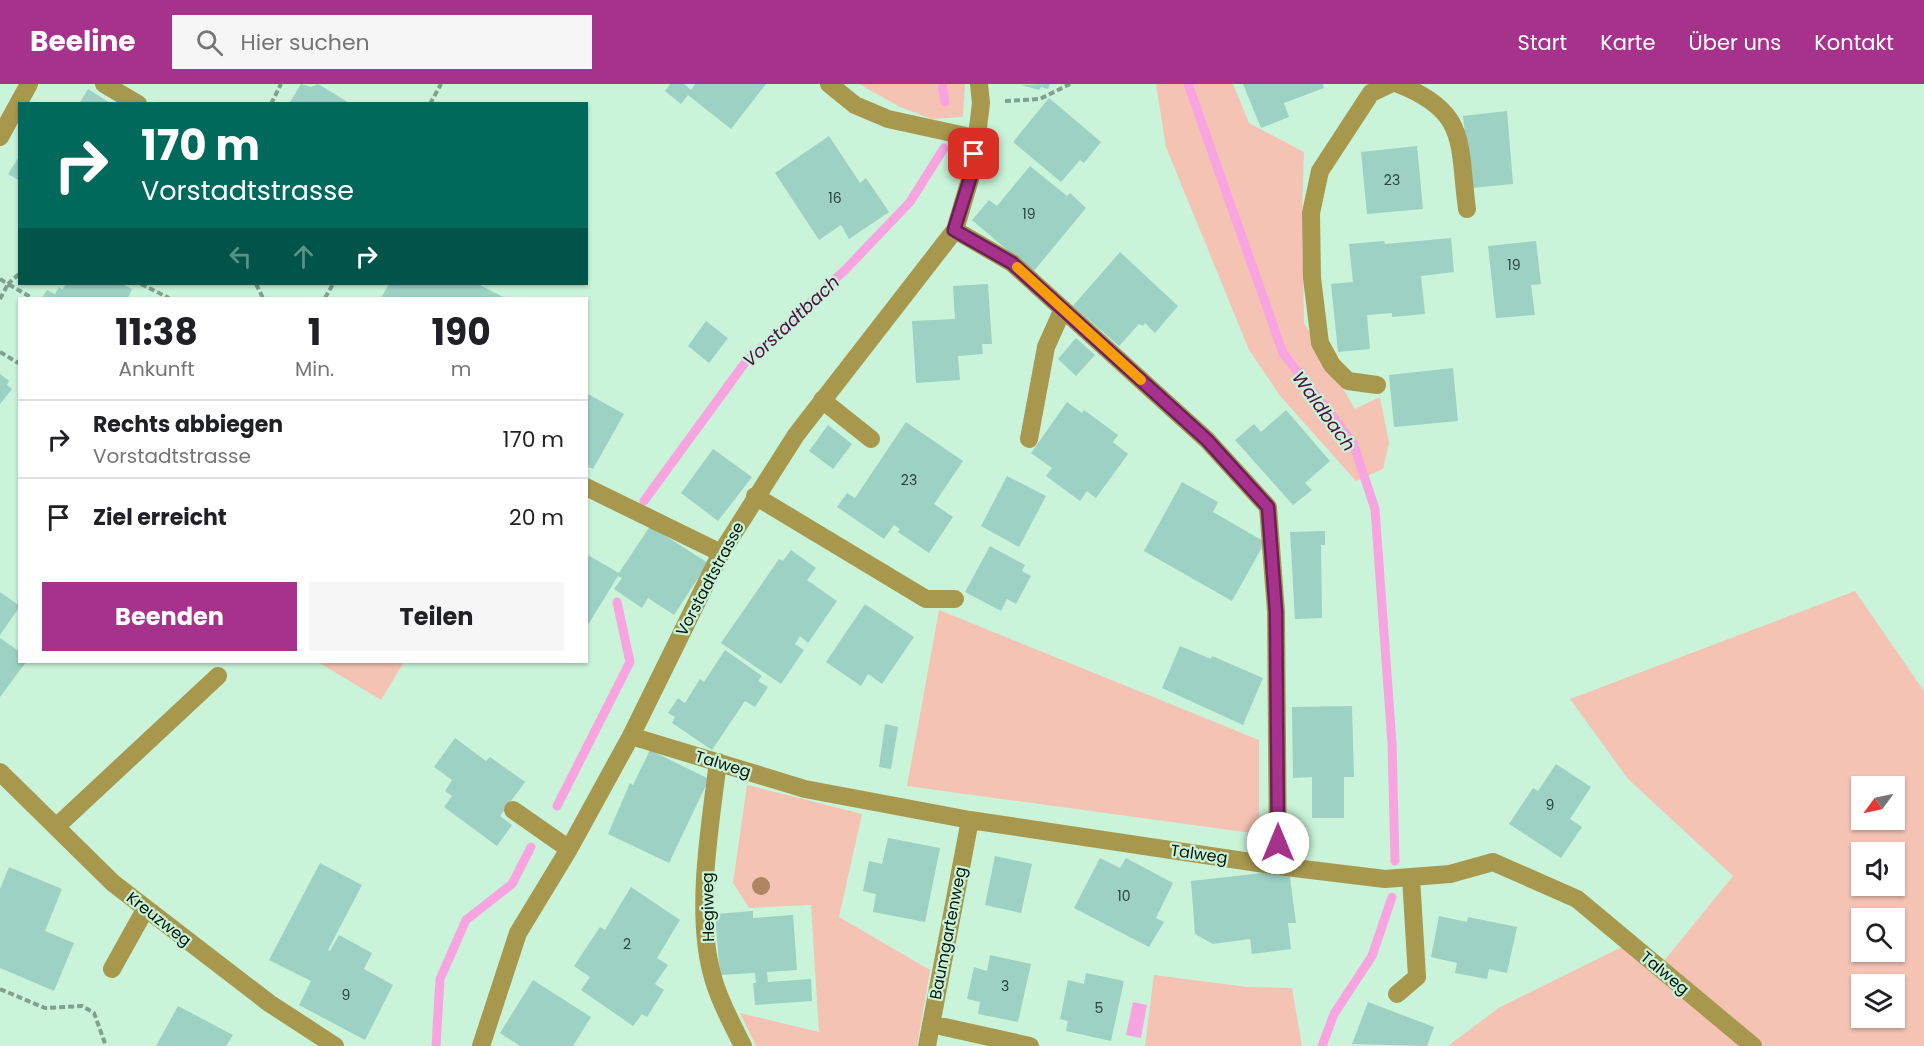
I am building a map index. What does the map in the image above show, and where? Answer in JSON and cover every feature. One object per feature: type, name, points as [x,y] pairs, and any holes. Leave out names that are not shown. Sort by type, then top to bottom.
[{"type":"street","points":[[18,102],[28,84]]},
{"type":"street","points":[[104,84],[135,102]]},
{"type":"street","points":[[829,84],[855,105],[888,119],[975,138]]},
{"type":"street","name":"Vorstadtstrasse","points":[[481,1046],[518,933],[569,849],[631,736],[721,554],[755,496],[822,400],[954,230],[973,169],[981,103],[979,84]]},
{"type":"street","points":[[1377,385],[1348,381],[1332,365],[1320,343],[1312,278],[1311,213],[1320,171],[1371,93],[1390,84]]},
{"type":"street","points":[[1398,84],[1418,92],[1444,110],[1456,129],[1467,209]]},
{"type":"street","points":[[0,137],[18,103]]},
{"type":"street","points":[[954,230],[1012,263],[1207,440],[1268,507],[1276,612],[1278,866]]},
{"type":"street","points":[[1029,439],[1046,347],[1063,309]]},
{"type":"street","points":[[822,400],[871,439]]},
{"type":"street","points":[[588,488],[721,554]]},
{"type":"street","points":[[755,496],[926,599],[955,599]]},
{"type":"street","points":[[56,827],[218,676]]},
{"type":"street","name":"Talweg","points":[[631,736],[805,789],[970,820],[1278,866],[1385,879],[1450,874],[1493,862],[1577,899],[1753,1046]]},
{"type":"street","name":"Hegiweg","points":[[718,762],[707,849],[706,932],[712,974],[743,1046]]},
{"type":"street","name":"Kreuzweg","points":[[0,772],[113,883],[269,1003],[335,1046]]},
{"type":"street","points":[[513,810],[569,849]]},
{"type":"street","name":"Baumgartenweg","points":[[927,1046],[970,820]]},
{"type":"street","points":[[1397,994],[1417,977],[1411,877]]},
{"type":"street","points":[[112,969],[146,908]]},
{"type":"street","points":[[931,1024],[1030,1046]]},
{"type":"path","points":[[272,102],[281,84]]},
{"type":"path","points":[[431,102],[441,84]]},
{"type":"path","points":[[981,103],[1040,99],[1070,84]]},
{"type":"path","points":[[0,299],[8,284],[18,275]]},
{"type":"path","points":[[0,279],[30,297]]},
{"type":"path","points":[[143,285],[167,297]]},
{"type":"path","points":[[0,352],[18,363]]},
{"type":"path","points":[[0,989],[45,1008],[82,1006],[94,1013],[106,1046]]},
{"type":"shaded area","points":[[859,84],[965,84],[963,117],[932,119],[900,107]]},
{"type":"shaded area","points":[[1156,84],[1233,84],[1249,123],[1304,152],[1302,212],[1304,323],[1355,409],[1380,397],[1389,443],[1383,469],[1356,481],[1281,397],[1249,350],[1166,147]]},
{"type":"shaded area","points":[[1855,591],[1924,691],[1924,1046],[1448,1046],[1500,1007],[1630,943],[1659,967],[1733,876],[1628,779],[1570,699]]},
{"type":"shaded area","points":[[939,610],[1259,740],[1259,834],[907,786]]},
{"type":"shaded area","points":[[320,663],[403,663],[381,700]]},
{"type":"shaded area","points":[[747,785],[862,814],[839,917],[930,970],[917,1046],[756,1046],[740,1013],[819,1032],[811,905],[749,908],[733,883]]},
{"type":"shaded area","points":[[1154,975],[1247,987],[1292,988],[1302,1046],[1145,1046]]},
{"type":"shaded area","points":[[1133,1002],[1147,1005],[1141,1038],[1126,1035]]},
{"type":"building","points":[[301,84],[311,87],[318,84],[348,102],[290,102]]},
{"type":"building","points":[[670,84],[684,84],[691,90],[695,84],[766,84],[731,129],[688,95],[681,104],[665,91]]},
{"type":"building","points":[[1050,84],[1048,89],[1041,87],[1039,90],[1021,85]]},
{"type":"building","points":[[1243,84],[1323,84],[1324,88],[1284,103],[1289,117],[1261,128]]},
{"type":"building","points":[[88,89],[109,102],[80,102]]},
{"type":"building","points":[[1049,98],[1101,142],[1084,163],[1080,160],[1061,182],[1013,142]]},
{"type":"building","points":[[1507,111],[1513,184],[1471,188],[1463,116]]},
{"type":"building","points":[[829,136],[860,183],[866,178],[889,212],[849,239],[841,225],[819,240],[775,173]]},
{"type":"building","points":[[1417,146],[1423,209],[1367,214],[1361,152]]},
{"type":"building","points":[[18,158],[18,180],[8,174]]},
{"type":"building","points":[[1030,166],[1067,196],[1070,193],[1086,208],[1033,272],[972,220],[989,200],[997,206]]},
{"type":"building","points":[[1451,238],[1454,272],[1421,276],[1425,314],[1392,317],[1392,313],[1367,315],[1370,349],[1338,352],[1331,284],[1353,282],[1349,244],[1384,241],[1385,244]]},
{"type":"building","points":[[1536,241],[1541,284],[1531,285],[1535,315],[1496,318],[1488,246]]},
{"type":"building","points":[[1120,252],[1178,306],[1155,333],[1145,323],[1143,326],[1139,324],[1119,346],[1073,306]]},
{"type":"building","points":[[988,284],[992,344],[982,344],[983,354],[958,356],[960,380],[916,383],[912,321],[955,319],[953,286]]},
{"type":"building","points":[[65,285],[124,285],[132,289],[128,297],[43,297],[47,290],[55,294],[59,287],[62,290]]},
{"type":"building","points":[[388,285],[480,285],[503,297],[382,297]]},
{"type":"building","points":[[706,321],[728,338],[709,363],[688,346]]},
{"type":"building","points":[[1076,338],[1095,355],[1076,376],[1058,359]]},
{"type":"building","points":[[1453,368],[1458,421],[1394,427],[1389,375]]},
{"type":"building","points":[[0,374],[9,381],[7,385],[12,389],[0,404]]},
{"type":"building","points":[[588,394],[624,414],[593,469],[588,467]]},
{"type":"building","points":[[1067,402],[1082,413],[1084,410],[1118,435],[1113,442],[1128,454],[1096,498],[1087,491],[1080,501],[1046,476],[1052,468],[1031,453]]},
{"type":"building","points":[[1286,410],[1330,461],[1305,483],[1312,490],[1293,505],[1235,440],[1254,424],[1261,432]]},
{"type":"building","points":[[906,422],[963,461],[934,504],[953,517],[929,553],[898,532],[900,529],[894,525],[884,539],[837,507],[847,493],[855,498]]},
{"type":"building","points":[[828,425],[852,444],[833,469],[809,451]]},
{"type":"building","points":[[713,449],[752,477],[718,521],[681,493]]},
{"type":"building","points":[[1007,476],[1046,496],[1019,547],[981,526]]},
{"type":"building","points":[[1182,482],[1218,502],[1213,512],[1265,542],[1232,601],[1144,551]]},
{"type":"building","points":[[650,526],[708,563],[674,615],[648,598],[642,608],[614,589],[622,578],[618,576],[588,625],[588,555],[619,573]]},
{"type":"building","points":[[1325,531],[1325,545],[1321,545],[1322,618],[1295,619],[1290,532]]},
{"type":"building","points":[[990,546],[1025,565],[1022,571],[1031,576],[1016,604],[1007,599],[1001,611],[965,592]]},
{"type":"building","points":[[791,550],[816,568],[807,580],[837,601],[808,643],[800,636],[795,644],[804,650],[781,684],[721,643],[779,559],[783,561]]},
{"type":"building","points":[[0,592],[18,605],[18,609],[0,635]]},
{"type":"building","points":[[865,604],[914,637],[882,684],[868,674],[861,686],[826,662]]},
{"type":"building","points":[[0,638],[18,651],[18,663],[25,663],[0,697]]},
{"type":"building","points":[[1180,646],[1211,659],[1212,656],[1263,678],[1243,725],[1162,688]]},
{"type":"building","points":[[725,650],[762,676],[758,681],[768,687],[755,707],[745,701],[712,750],[672,723],[675,717],[668,713],[678,698],[685,703],[700,679],[704,682]]},
{"type":"building","points":[[1352,706],[1354,777],[1344,777],[1344,818],[1312,818],[1312,777],[1293,778],[1292,707]]},
{"type":"building","points":[[885,724],[898,727],[891,769],[879,767]]},
{"type":"building","points":[[455,738],[486,761],[490,757],[525,782],[500,816],[512,825],[497,846],[444,807],[452,796],[445,791],[452,780],[434,767]]},
{"type":"building","points":[[650,750],[709,779],[669,863],[608,834],[630,783],[633,785]]},
{"type":"building","points":[[1556,764],[1591,787],[1570,819],[1582,827],[1561,858],[1509,824],[1533,788],[1538,791]]},
{"type":"building","points":[[888,838],[940,848],[925,922],[873,912],[876,894],[863,891],[869,861],[882,864]]},
{"type":"building","points":[[995,856],[1032,864],[1021,913],[985,905]]},
{"type":"building","points":[[1100,858],[1120,868],[1126,858],[1173,883],[1156,918],[1164,922],[1149,947],[1074,908]]},
{"type":"building","points":[[320,863],[362,885],[328,950],[330,951],[339,935],[372,953],[364,969],[393,985],[365,1040],[299,1005],[311,981],[269,960]]},
{"type":"building","points":[[9,867],[62,889],[45,931],[74,943],[54,991],[0,968],[0,889]]},
{"type":"building","points":[[1289,870],[1296,923],[1288,923],[1291,949],[1252,954],[1250,939],[1213,944],[1195,934],[1191,881]]},
{"type":"building","points":[[631,887],[680,920],[657,958],[668,965],[655,984],[664,990],[647,1017],[642,1014],[633,1026],[581,990],[590,977],[574,966],[600,927],[605,930]]},
{"type":"building","points":[[753,911],[753,918],[793,915],[797,970],[767,972],[768,982],[811,979],[812,1001],[755,1005],[753,983],[756,983],[755,973],[720,975],[715,914]]},
{"type":"building","points":[[1439,916],[1467,922],[1468,917],[1517,927],[1507,973],[1489,969],[1487,979],[1455,973],[1457,963],[1431,957]]},
{"type":"building","points":[[990,955],[1031,964],[1018,1022],[978,1014],[980,1002],[967,999],[974,967],[987,971]]},
{"type":"building","points":[[1086,973],[1124,981],[1111,1041],[1066,1031],[1068,1021],[1060,1019],[1068,980],[1084,984]]},
{"type":"building","points":[[533,980],[591,1017],[573,1046],[520,1046],[500,1033]]},
{"type":"building","points":[[1368,1002],[1434,1027],[1427,1046],[1352,1044]]},
{"type":"building","points":[[178,1006],[233,1035],[226,1046],[156,1046]]},
{"type":"waterway","name":"Vorstadtbach","points":[[942,84],[945,102]]},
{"type":"waterway","name":"Waldbach","points":[[1188,84],[1283,353],[1353,443],[1375,509],[1392,743],[1395,861]]},
{"type":"waterway","name":"Vorstadtbach","points":[[644,501],[744,364],[845,270],[910,202],[944,148]]},
{"type":"waterway","name":"Vorstadtbach","points":[[557,806],[630,662],[617,602]]},
{"type":"waterway","name":"Vorstadtbach","points":[[436,1046],[440,979],[466,920],[512,884],[531,847]]},
{"type":"waterway","name":"Waldbach","points":[[1322,1046],[1334,1014],[1372,956],[1392,897]]},
{"type":"slow traffic","points":[[1017,267],[1141,380]]},
{"type":"route","points":[[974,154],[973,169],[954,230],[1012,263],[1207,440],[1268,507],[1276,612],[1278,843]]}]
